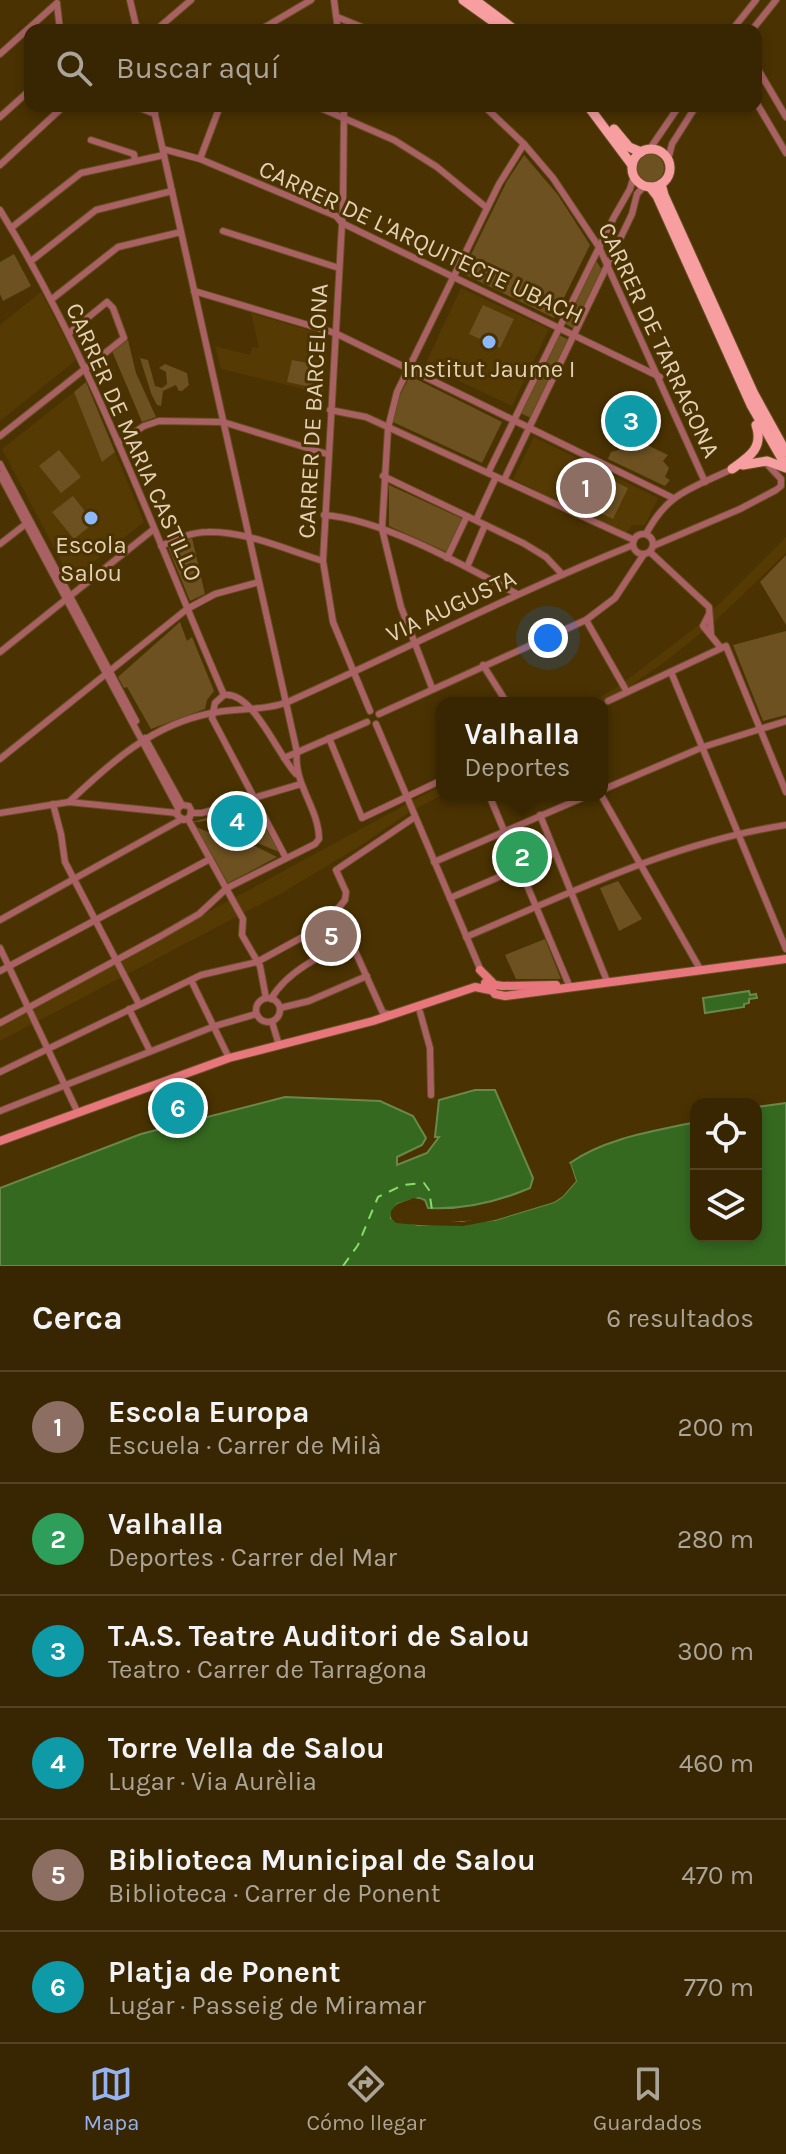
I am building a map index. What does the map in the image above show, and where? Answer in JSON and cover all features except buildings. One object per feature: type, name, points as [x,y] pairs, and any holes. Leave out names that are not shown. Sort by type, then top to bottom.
[{"type":"main road","points":[[463,0],[497,24]]},
{"type":"main road","points":[[475,0],[507,24]]},
{"type":"main road","points":[[592,112],[633,170],[657,196],[763,429],[786,467]]},
{"type":"main road","points":[[601,112],[626,143],[645,151],[660,152],[668,160],[669,171],[661,184],[664,195],[754,394],[786,452]]},
{"type":"main road","points":[[633,170],[645,151]]},
{"type":"main road","points":[[647,186],[661,184]]},
{"type":"main road","points":[[732,469],[754,452],[759,443],[758,431],[739,378]]},
{"type":"main road","points":[[732,469],[770,461],[786,467]]},
{"type":"street","points":[[130,0],[136,24]]},
{"type":"street","points":[[163,24],[191,0]]},
{"type":"street","points":[[270,24],[311,0]]},
{"type":"street","points":[[334,0],[338,24]]},
{"type":"street","points":[[739,24],[756,0]]},
{"type":"street","points":[[757,24],[776,0]]},
{"type":"street","points":[[34,24],[56,2]]},
{"type":"street","points":[[56,2],[60,24]]},
{"type":"street","points":[[47,12],[59,15]]},
{"type":"street","points":[[337,17],[354,24]]},
{"type":"street","points":[[0,54],[24,33]]},
{"type":"street","points":[[762,76],[786,117]]},
{"type":"street","points":[[0,117],[24,95]]},
{"type":"street","points":[[0,165],[57,112]]},
{"type":"street","points":[[154,112],[297,752],[297,775]]},
{"type":"street","points":[[200,159],[218,112]]},
{"type":"street","points":[[332,112],[394,140],[487,208]]},
{"type":"street","name":"CARRER DE BARCELONA","points":[[345,112],[342,223],[323,561],[330,612],[370,711]]},
{"type":"street","name":"CARRER DE TARRAGONA","points":[[490,112],[524,144],[562,191],[599,247],[705,482]]},
{"type":"street","points":[[645,151],[674,112]]},
{"type":"street","points":[[668,160],[672,144],[692,112]]},
{"type":"street","points":[[762,112],[786,153]]},
{"type":"street","points":[[91,140],[134,154],[135,161]]},
{"type":"street","points":[[432,688],[414,644],[392,574],[382,529],[388,428],[394,398],[408,368],[505,173],[524,144]]},
{"type":"street","points":[[11,228],[81,173],[164,152]]},
{"type":"street","name":"CARRER DE L'ARQUITECTE UBACH","points":[[164,152],[200,159],[336,216],[342,223],[660,377]]},
{"type":"street","points":[[488,473],[631,188],[633,170]]},
{"type":"street","points":[[504,480],[577,336],[635,209],[637,193],[647,186]]},
{"type":"street","points":[[31,261],[96,210],[172,191]]},
{"type":"street","name":"CARRER DE MARIA CASTILLO","points":[[0,210],[52,299],[86,368],[224,695]]},
{"type":"street","points":[[223,231],[339,268]]},
{"type":"street","points":[[52,299],[118,247],[181,232]]},
{"type":"street","points":[[194,291],[335,333],[673,498]]},
{"type":"street","points":[[0,436],[126,336],[107,302],[69,333]]},
{"type":"street","points":[[330,410],[353,413],[504,480],[633,542],[637,552],[649,551],[733,513],[781,486],[781,479],[755,457],[754,452]]},
{"type":"street","points":[[118,443],[144,426],[161,421],[223,422],[327,454]]},
{"type":"street","points":[[0,464],[179,809],[187,817],[243,919],[242,935],[260,966],[269,999],[280,1008]]},
{"type":"street","points":[[646,534],[664,505],[673,498],[732,469]]},
{"type":"street","points":[[0,475],[28,522]]},
{"type":"street","points":[[383,476],[546,557],[562,574]]},
{"type":"street","points":[[476,520],[496,477]]},
{"type":"street","points":[[324,515],[347,517],[382,529],[467,567],[517,594]]},
{"type":"street","points":[[447,558],[467,516]]},
{"type":"street","points":[[0,544],[28,522]]},
{"type":"street","points":[[467,567],[485,525]]},
{"type":"street","points":[[0,652],[154,529]]},
{"type":"street","points":[[161,546],[183,537],[210,532],[249,538],[323,561]]},
{"type":"street","points":[[367,722],[366,715],[370,711],[379,714],[586,620],[615,598],[649,551],[651,537],[640,534],[633,542]]},
{"type":"street","name":"VIA AUGUSTA","points":[[69,802],[107,765],[143,740],[187,720],[212,713],[285,703],[633,542]]},
{"type":"street","points":[[649,551],[709,607],[711,633],[723,647],[786,792]]},
{"type":"street","points":[[0,759],[187,609],[215,594],[259,582]]},
{"type":"street","points":[[586,620],[627,692]]},
{"type":"street","points":[[608,701],[723,647]]},
{"type":"street","points":[[483,665],[503,697]]},
{"type":"street","points":[[671,672],[786,949]]},
{"type":"street","points":[[0,1023],[199,914],[227,888],[315,844],[319,839],[297,775],[253,710],[238,696],[224,695],[215,703],[212,718],[286,858]]},
{"type":"street","points":[[376,724],[379,714]]},
{"type":"street","points":[[608,789],[703,747],[786,721]]},
{"type":"street","points":[[284,758],[367,722],[376,724]]},
{"type":"street","points":[[376,724],[480,970],[488,987],[499,995],[786,959]]},
{"type":"street","points":[[329,738],[362,818],[436,783]]},
{"type":"street","points":[[0,920],[187,817],[301,784]]},
{"type":"street","points":[[492,801],[567,984]]},
{"type":"street","points":[[434,862],[574,801]]},
{"type":"street","points":[[607,801],[639,865],[700,969]]},
{"type":"street","points":[[0,813],[69,802],[179,809],[189,806],[187,817]]},
{"type":"street","points":[[53,804],[64,861],[139,1004]]},
{"type":"street","points":[[540,815],[607,981]]},
{"type":"street","points":[[0,1072],[201,975],[257,962],[310,933],[345,900],[346,892],[336,870],[415,817]]},
{"type":"street","points":[[466,937],[561,901],[571,892],[639,865],[738,833],[786,825]]},
{"type":"street","points":[[450,898],[555,853]]},
{"type":"street","points":[[0,971],[210,859]]},
{"type":"street","points":[[310,933],[321,956]]},
{"type":"street","points":[[256,1014],[259,1002],[269,999],[285,981],[321,956],[351,942],[384,1014]]},
{"type":"street","points":[[0,948],[77,1111]]},
{"type":"street","points":[[480,970],[494,983],[588,984]]},
{"type":"street","points":[[280,1008],[309,1001],[367,976]]},
{"type":"street","points":[[191,980],[229,1058]]},
{"type":"street","points":[[0,1141],[229,1058],[408,1010],[475,987],[567,984]]},
{"type":"street","points":[[513,995],[563,988],[567,984]]},
{"type":"street","points":[[359,1024],[470,985],[488,987]]},
{"type":"street","points":[[425,1000],[455,994],[470,985]]},
{"type":"street","points":[[272,1022],[279,1015],[280,1008]]},
{"type":"street","points":[[129,1009],[150,1051]]},
{"type":"street","points":[[384,1014],[408,1010]]},
{"type":"street","points":[[420,1012],[430,1048],[431,1095]]},
{"type":"street","points":[[0,1111],[215,1026],[256,1014]]},
{"type":"street","points":[[256,1014],[263,1021],[272,1022]]},
{"type":"street","points":[[272,1022],[279,1045]]},
{"type":"shaded area","points":[[650,154],[660,158],[664,168],[660,178],[650,182],[640,178],[636,168],[640,158]]},
{"type":"shaded area","points":[[524,155],[558,195],[590,245],[554,318],[462,273],[507,181]]},
{"type":"shaded area","points":[[14,254],[31,286],[3,301],[0,294],[0,262]]},
{"type":"shaded area","points":[[595,259],[602,270],[574,329],[564,323]]},
{"type":"shaded area","name":"Institut Jaume I","points":[[461,288],[549,329],[512,406],[425,365]]},
{"type":"shaded area","points":[[41,292],[76,360],[0,421],[0,325]]},
{"type":"shaded area","points":[[483,305],[514,319],[500,348],[469,334]]},
{"type":"shaded area","points":[[251,313],[328,336],[324,394],[221,369],[215,346],[250,355],[252,347],[259,348]]},
{"type":"shaded area","points":[[559,335],[569,340],[531,418],[520,413]]},
{"type":"shaded area","points":[[128,340],[136,373],[156,417],[142,422],[112,351]]},
{"type":"shaded area","points":[[140,358],[148,360],[155,386],[162,388],[167,384],[166,372],[159,368],[165,364],[187,373],[189,385],[182,391],[176,385],[163,391],[161,406],[157,405]]},
{"type":"shaded area","points":[[292,360],[324,366],[320,389],[287,382]]},
{"type":"shaded area","points":[[410,376],[502,422],[482,463],[393,422],[398,399]]},
{"type":"shaded area","points":[[86,382],[115,452],[102,462],[74,392]]},
{"type":"shaded area","points":[[74,392],[102,461],[115,452],[144,522],[71,580],[2,449]]},
{"type":"shaded area","points":[[534,437],[658,498],[645,525],[633,525],[625,534],[513,479]]},
{"type":"shaded area","points":[[639,441],[668,455],[663,461],[669,468],[665,477],[670,480],[665,486],[608,459],[611,452],[622,449],[625,443],[636,445]]},
{"type":"shaded area","points":[[59,450],[81,477],[61,493],[39,466]]},
{"type":"shaded area","points":[[607,478],[628,488],[613,519],[592,509]]},
{"type":"shaded area","points":[[389,485],[463,519],[447,552],[389,526]]},
{"type":"shaded area","points":[[73,496],[94,523],[74,539],[52,512]]},
{"type":"shaded area","points":[[786,537],[786,553],[710,626],[617,695],[608,700],[608,697],[600,697],[696,627]]},
{"type":"shaded area","points":[[192,538],[205,594],[190,601],[168,547]]},
{"type":"shaded area","points":[[786,555],[786,625],[760,582]]},
{"type":"shaded area","points":[[180,622],[187,641],[192,637],[214,691],[205,709],[151,729],[118,677]]},
{"type":"shaded area","points":[[786,631],[786,715],[763,721],[733,645]]},
{"type":"shaded area","points":[[436,788],[436,798],[280,894],[0,1041],[0,1025]]},
{"type":"shaded area","points":[[243,806],[260,816],[279,852],[255,842],[253,836],[259,825],[250,818],[234,814],[193,822]]},
{"type":"shaded area","points":[[196,827],[233,842],[251,844],[277,857],[228,883]]},
{"type":"shaded area","points":[[618,881],[642,919],[619,931],[600,888]]},
{"type":"shaded area","points":[[545,939],[561,979],[516,979],[505,955]]},
{"type":"shaded area","points":[[749,991],[757,998],[749,999],[744,1007],[705,1013],[703,998]]},
{"type":"shaded area","points":[[475,1090],[495,1090],[533,1178],[530,1188],[493,1201],[454,1208],[428,1208],[425,1200],[419,1198],[397,1204],[391,1218],[418,1225],[495,1220],[554,1202],[576,1181],[570,1163],[584,1154],[631,1136],[690,1123],[690,1242],[762,1242],[762,1106],[786,1103],[786,1266],[0,1266],[0,1188],[141,1134],[285,1097],[380,1101],[413,1116],[426,1138],[422,1145],[397,1157],[397,1165],[427,1153],[439,1137],[435,1137],[439,1100]]},
{"type":"pier","points":[[570,1163],[576,1181],[554,1202],[463,1226],[396,1223],[391,1218],[391,1211],[397,1204],[414,1198],[423,1200],[399,1207],[394,1214],[398,1219],[462,1222],[553,1198],[572,1180],[567,1167]]},
{"type":"ferry route","points":[[343,1266],[358,1245],[378,1197],[403,1185],[424,1183],[429,1190],[432,1210]]},
{"type":"place","name":"Institut Jaume I","points":[[489,342]]},
{"type":"place","name":"T.A.S. Teatre Auditori de Salou","points":[[631,421]]},
{"type":"place","name":"Escola Europa","points":[[586,488]]},
{"type":"place","name":"Escola Salou","points":[[91,518]]},
{"type":"place","name":"Torre Vella de Salou","points":[[237,821]]},
{"type":"place","name":"Valhalla","points":[[522,857]]},
{"type":"place","name":"Biblioteca Municipal de Salou","points":[[331,936]]},
{"type":"place","name":"Platja de Ponent","points":[[178,1108]]}]
